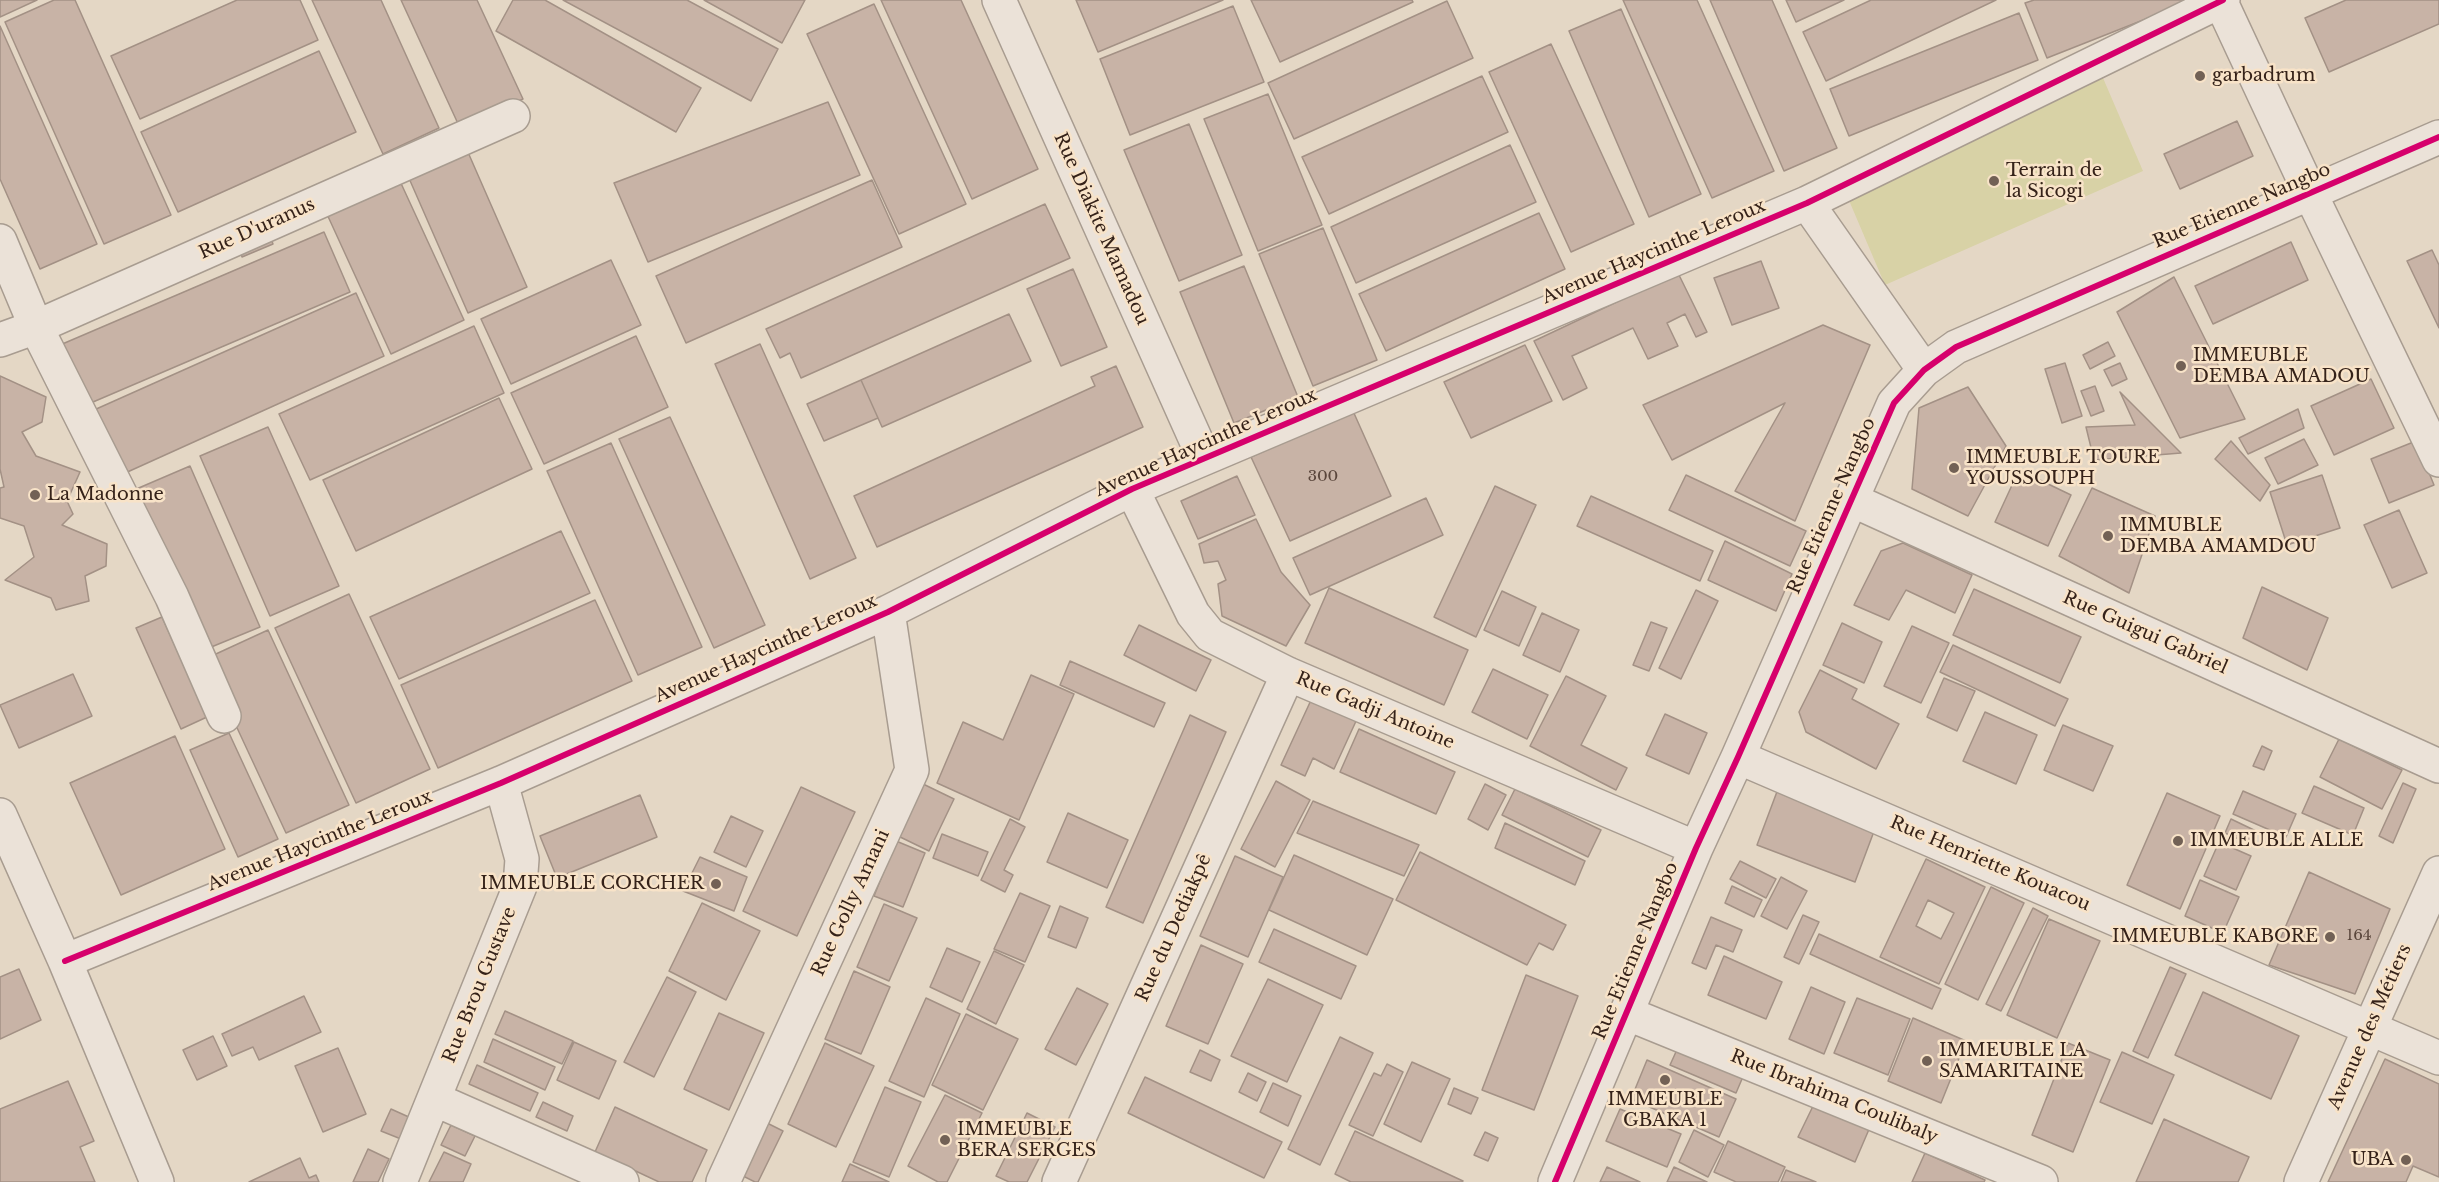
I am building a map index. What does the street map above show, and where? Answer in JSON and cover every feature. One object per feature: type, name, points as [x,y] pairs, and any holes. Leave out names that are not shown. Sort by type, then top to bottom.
[{"type":"street","name":"Rue Diakite Mamadou","points":[[999,0],[1204,458]]},
{"type":"street","name":"Avenue Haycinthe Leroux","points":[[65,961],[501,783],[888,612],[1132,489],[1808,203],[2221,0]]},
{"type":"street","points":[[2221,0],[2310,193],[2439,460]]},
{"type":"street","name":"Rue D'uranus","points":[[0,340],[36,327],[513,116]]},
{"type":"street","name":"Rue Etienne Nangbo","points":[[1555,1182],[1696,848],[1894,403],[1923,370],[1956,346],[2439,137]]},
{"type":"street","points":[[1808,203],[1923,370]]},
{"type":"street","points":[[0,241],[36,327],[172,597],[224,716]]},
{"type":"street","name":"Rue Gadji Antoine","points":[[1132,489],[1193,614],[1210,635],[1288,674],[1696,848]]},
{"type":"street","name":"Rue Guigui Gabriel","points":[[1852,500],[2439,766]]},
{"type":"street","name":"Rue Golly Amani","points":[[723,1182],[912,770],[888,612]]},
{"type":"street","name":"Rue du Dediakpê","points":[[1059,1182],[1288,674]]},
{"type":"street","name":"Rue Henriette Kouacou","points":[[1738,757],[2439,1058]]},
{"type":"street","name":"Rue Brou Gustave","points":[[400,1182],[520,886],[522,859],[501,783]]},
{"type":"street","points":[[0,815],[65,961],[157,1182]]},
{"type":"street","name":"Avenue des Métiers","points":[[2301,1182],[2439,873]]},
{"type":"street","name":"Rue Ibrahima Coulibaly","points":[[1626,1013],[2041,1182]]},
{"type":"street","points":[[434,1099],[622,1182]]},
{"type":"shaded area","name":"Terrain de la Sicogi","points":[[2103,78],[2143,171],[1885,285],[1845,191]]},
{"type":"building","points":[[0,0],[37,0],[0,17]]},
{"type":"building","points":[[54,0],[75,0],[171,215],[104,244],[5,22]]},
{"type":"building","points":[[237,0],[300,0],[318,40],[140,119],[111,56]]},
{"type":"building","points":[[312,0],[381,0],[439,128],[383,154]]},
{"type":"building","points":[[401,0],[477,0],[523,99],[460,128]]},
{"type":"building","points":[[513,0],[545,0],[701,88],[676,132],[496,31]]},
{"type":"building","points":[[563,0],[687,0],[778,49],[751,101]]},
{"type":"building","points":[[704,0],[805,0],[782,43]]},
{"type":"building","points":[[881,0],[961,0],[1038,169],[972,199]]},
{"type":"building","points":[[1076,0],[1223,0],[1098,52]]},
{"type":"building","points":[[1251,0],[1412,0],[1413,2],[1280,62]]},
{"type":"building","points":[[1623,0],[1697,0],[1774,171],[1712,198]]},
{"type":"building","points":[[1710,0],[1772,0],[1837,148],[1784,171]]},
{"type":"building","points":[[1786,0],[1844,0],[1796,22]]},
{"type":"building","points":[[1871,0],[1996,0],[1826,81],[1803,32]]},
{"type":"building","points":[[2034,0],[2188,0],[2189,2],[2047,58],[2025,3]]},
{"type":"building","points":[[2346,0],[2439,0],[2439,24],[2329,72],[2305,18]]},
{"type":"building","points":[[1447,1],[1473,58],[1294,139],[1268,83]]},
{"type":"building","points":[[874,4],[966,204],[899,234],[807,34]]},
{"type":"building","points":[[1233,6],[1264,82],[1130,135],[1100,59]]},
{"type":"building","points":[[1621,9],[1701,194],[1649,217],[1569,31]]},
{"type":"building","points":[[2019,13],[2038,60],[1849,136],[1830,89]]},
{"type":"building","points":[[0,26],[97,244],[40,269],[0,179]]},
{"type":"building","points":[[1551,44],[1634,224],[1571,252],[1489,72]]},
{"type":"building","points":[[319,51],[356,132],[178,212],[141,132]]},
{"type":"building","points":[[1482,76],[1508,132],[1329,214],[1302,157]]},
{"type":"building","points":[[1268,94],[1322,225],[1258,251],[1204,119]]},
{"type":"building","points":[[828,102],[860,175],[648,262],[614,183]]},
{"type":"building","points":[[2237,121],[2253,156],[2180,189],[2164,154]]},
{"type":"building","points":[[1189,124],[1242,255],[1179,281],[1124,150]]},
{"type":"building","points":[[1510,145],[1536,202],[1356,283],[1331,227]]},
{"type":"building","points":[[467,150],[527,287],[468,313],[408,176]]},
{"type":"building","points":[[399,179],[464,320],[391,354],[326,212]]},
{"type":"building","points":[[872,180],[902,247],[686,343],[656,276]]},
{"type":"building","points":[[1045,204],[1070,258],[801,378],[790,353],[780,358],[766,329]]},
{"type":"building","points":[[1539,213],[1565,269],[1386,351],[1359,294]]},
{"type":"building","points":[[1323,228],[1377,360],[1313,386],[1259,254]]},
{"type":"building","points":[[268,231],[273,244],[242,257],[238,242]]},
{"type":"building","points":[[324,232],[350,292],[86,405],[60,345]]},
{"type":"building","points":[[2291,242],[2308,280],[2213,324],[2195,286]]},
{"type":"building","points":[[2432,250],[2439,265],[2439,328],[2407,261]]},
{"type":"building","points":[[611,260],[641,325],[511,384],[481,319]]},
{"type":"building","points":[[1761,261],[1779,308],[1732,325],[1714,278]]},
{"type":"building","points":[[1244,266],[1298,397],[1234,423],[1180,292]]},
{"type":"building","points":[[1073,269],[1107,347],[1061,366],[1027,289]]},
{"type":"building","points":[[1678,273],[1707,332],[1696,337],[1685,314],[1667,323],[1678,346],[1648,359],[1633,328],[1572,356],[1587,388],[1563,400],[1534,341]]},
{"type":"building","name":"IMMEUBLE DEMBA AMADOU","points":[[2174,277],[2245,419],[2180,438],[2117,312]]},
{"type":"building","points":[[356,293],[384,356],[123,474],[94,410]]},
{"type":"building","points":[[1009,314],[1031,361],[882,427],[861,380]]},
{"type":"building","points":[[1823,325],[1870,345],[1795,521],[1735,491],[1785,403],[1672,460],[1643,405]]},
{"type":"building","points":[[474,326],[504,393],[310,480],[279,414]]},
{"type":"building","points":[[636,336],[668,407],[544,464],[511,393]]},
{"type":"building","points":[[2108,342],[2115,356],[2090,369],[2083,355]]},
{"type":"building","points":[[760,344],[856,558],[810,579],[715,364]]},
{"type":"building","points":[[1525,345],[1552,401],[1471,438],[1444,382]]},
{"type":"building","points":[[2065,363],[2082,416],[2062,423],[2045,369]]},
{"type":"building","points":[[2120,363],[2127,379],[2112,386],[2104,370]]},
{"type":"building","points":[[1116,366],[1143,427],[877,547],[854,496],[1095,386],[1091,377]]},
{"type":"building","name":"La Madonne","points":[[0,376],[46,397],[42,422],[22,432],[36,456],[80,472],[67,501],[73,514],[62,525],[107,544],[106,566],[85,576],[89,601],[56,610],[51,598],[5,580],[34,557],[24,526],[0,518],[0,488],[4,487],[0,469]]},
{"type":"building","points":[[2371,379],[2394,428],[2334,455],[2311,406]]},
{"type":"building","points":[[861,380],[878,418],[824,441],[807,404]]},
{"type":"building","points":[[2095,386],[2104,411],[2091,416],[2081,391]]},
{"type":"building","name":"IMMEUBLE TOURE YOUSSOUPH","points":[[1968,387],[2006,446],[1968,516],[1912,489],[1919,408]]},
{"type":"building","points":[[2120,392],[2181,453],[2094,460],[2086,427],[2135,425]]},
{"type":"building","points":[[499,398],[532,469],[356,551],[323,480]]},
{"type":"building","points":[[2298,409],[2304,428],[2248,454],[2239,438]]},
{"type":"building","points":[[1353,411],[1391,496],[1290,541],[1251,457]]},
{"type":"building","points":[[670,417],[765,625],[714,648],[619,439]]},
{"type":"building","points":[[268,427],[339,586],[270,616],[200,456]]},
{"type":"building","points":[[2304,439],[2318,465],[2278,484],[2265,458]]},
{"type":"building","points":[[2231,441],[2270,485],[2260,501],[2215,459]]},
{"type":"building","points":[[2416,441],[2434,485],[2389,503],[2371,459]]},
{"type":"building","points":[[611,443],[702,647],[638,675],[547,471]]},
{"type":"building","points":[[190,466],[260,627],[204,650],[134,490]]},
{"type":"building","points":[[2019,470],[2071,495],[2048,546],[1995,522]]},
{"type":"building","points":[[1686,475],[1806,531],[1790,566],[1669,510]]},
{"type":"building","points":[[2322,475],[2340,528],[2287,545],[2270,492]]},
{"type":"building","points":[[1237,476],[1255,515],[1198,539],[1181,501]]},
{"type":"building","points":[[1495,486],[1536,505],[1476,637],[1434,617]]},
{"type":"building","name":"IMMUBLE DEMBA AMAMDOU","points":[[2092,488],[2155,516],[2129,593],[2059,556]]},
{"type":"building","points":[[1591,496],[1713,551],[1700,581],[1577,526]]},
{"type":"building","points":[[1426,498],[1443,535],[1310,595],[1293,558]]},
{"type":"building","points":[[2399,510],[2427,573],[2392,588],[2364,525]]},
{"type":"building","points":[[1256,519],[1281,572],[1310,605],[1286,646],[1222,616],[1218,584],[1226,580],[1218,561],[1204,563],[1199,544]]},
{"type":"building","points":[[561,531],[590,593],[399,679],[370,617]]},
{"type":"building","points":[[1725,541],[1792,574],[1776,611],[1708,580]]},
{"type":"building","points":[[1903,543],[1972,575],[1955,613],[1906,590],[1889,620],[1854,605],[1881,551]]},
{"type":"building","points":[[2262,587],[2328,618],[2307,670],[2243,638]]},
{"type":"building","points":[[1329,588],[1468,650],[1444,705],[1305,643]]},
{"type":"building","points":[[1974,589],[2081,637],[2060,683],[1953,635]]},
{"type":"building","points":[[1696,590],[1718,601],[1681,679],[1659,668]]},
{"type":"building","points":[[1502,591],[1536,607],[1519,646],[1484,630]]},
{"type":"building","points":[[349,594],[430,769],[356,803],[275,628]]},
{"type":"building","points":[[595,600],[632,681],[438,768],[401,685]]},
{"type":"building","points":[[1542,613],[1579,630],[1560,672],[1523,655]]},
{"type":"building","points":[[162,617],[207,717],[181,729],[136,628]]},
{"type":"building","points":[[1651,622],[1667,628],[1649,671],[1633,665]]},
{"type":"building","points":[[1842,623],[1882,642],[1864,683],[1823,665]]},
{"type":"building","points":[[1139,625],[1211,660],[1196,691],[1124,655]]},
{"type":"building","points":[[1912,626],[1949,643],[1921,703],[1884,686]]},
{"type":"building","points":[[268,630],[349,805],[286,833],[205,659]]},
{"type":"building","points":[[1953,645],[2068,699],[2055,726],[1940,672]]},
{"type":"building","points":[[1070,661],[1165,703],[1154,727],[1060,685]]},
{"type":"building","points":[[1493,669],[1548,695],[1527,739],[1472,712]]},
{"type":"building","points":[[1820,670],[1857,689],[1852,699],[1899,724],[1876,769],[1806,732],[1799,712]]},
{"type":"building","points":[[73,674],[92,716],[19,748],[0,705]]},
{"type":"building","points":[[1031,675],[1074,694],[1019,820],[937,783],[963,722],[1003,740]]},
{"type":"building","points":[[1566,676],[1606,696],[1581,745],[1627,768],[1616,790],[1530,746]]},
{"type":"building","points":[[1944,678],[1975,691],[1957,731],[1927,717]]},
{"type":"building","points":[[1312,698],[1357,719],[1334,769],[1313,758],[1305,776],[1281,765]]},
{"type":"building","points":[[1985,712],[2037,735],[2016,784],[1963,761]]},
{"type":"building","points":[[1665,714],[1707,733],[1689,774],[1646,755]]},
{"type":"building","points":[[1190,715],[1226,732],[1143,923],[1106,907]]},
{"type":"building","points":[[2063,725],[2113,746],[2093,791],[2044,770]]},
{"type":"building","points":[[1359,729],[1455,772],[1436,814],[1340,772]]},
{"type":"building","points":[[229,733],[278,839],[238,857],[190,750]]},
{"type":"building","points":[[175,736],[225,849],[121,895],[70,783]]},
{"type":"building","points":[[2339,739],[2402,770],[2382,809],[2320,777]]},
{"type":"building","points":[[2262,746],[2272,751],[2264,770],[2253,766]]},
{"type":"building","points":[[1276,781],[1310,800],[1275,867],[1241,849]]},
{"type":"building","points":[[921,783],[954,799],[929,851],[896,835]]},
{"type":"building","points":[[2403,783],[2416,789],[2393,843],[2379,836]]},
{"type":"building","points":[[1485,784],[1506,795],[1488,830],[1468,819]]},
{"type":"building","points":[[2314,786],[2364,808],[2353,835],[2302,813]]},
{"type":"building","points":[[801,787],[855,812],[797,936],[743,911]]},
{"type":"building","points":[[1515,789],[1601,830],[1588,857],[1502,815]]},
{"type":"building","points":[[1778,789],[1876,826],[1855,882],[1757,845]]},
{"type":"building","points":[[2243,791],[2296,814],[2286,837],[2233,814]]},
{"type":"building","name":"IMMEUBLE ALLE","points":[[2167,793],[2220,816],[2180,909],[2127,885]]},
{"type":"building","points":[[640,795],[657,837],[557,878],[540,836]]},
{"type":"building","points":[[1313,801],[1419,845],[1404,876],[1297,833]]},
{"type":"building","points":[[1068,813],[1128,840],[1107,888],[1047,862]]},
{"type":"building","points":[[731,816],[763,831],[746,867],[714,852]]},
{"type":"building","points":[[1010,819],[1025,827],[1004,870],[1013,875],[1005,892],[981,880]]},
{"type":"building","points":[[2231,819],[2256,831],[2250,844],[2225,833]]},
{"type":"building","points":[[1505,823],[1585,861],[1575,885],[1495,848]]},
{"type":"building","points":[[942,834],[988,852],[978,876],[933,858]]},
{"type":"building","points":[[896,841],[925,853],[903,907],[874,896]]},
{"type":"building","points":[[2219,842],[2251,856],[2236,890],[2204,876]]},
{"type":"building","points":[[1420,852],[1566,925],[1553,950],[1539,943],[1527,965],[1396,900]]},
{"type":"building","points":[[1294,855],[1393,899],[1367,955],[1269,910]]},
{"type":"building","points":[[1235,856],[1283,877],[1248,957],[1200,936]]},
{"type":"building","name":"IMMEUBLE CORCHER","points":[[700,857],[747,877],[734,911],[683,891]]},
{"type":"building","points":[[1926,859],[1985,887],[1939,984],[1880,957]],"holes":[[[1928,900],[1954,913],[1941,939],[1916,926]]]},
{"type":"building","points":[[1740,861],[1776,879],[1766,898],[1730,879]]},
{"type":"building","name":"IMMEUBLE KABORE","points":[[2309,872],[2390,909],[2355,994],[2269,965]]},
{"type":"building","points":[[1781,877],[1807,891],[1787,929],[1761,916]]},
{"type":"building","points":[[2200,880],[2239,897],[2223,933],[2185,916]]},
{"type":"building","points":[[1732,886],[1762,900],[1754,917],[1725,903]]},
{"type":"building","points":[[1991,887],[2024,903],[1978,1000],[1945,984]]},
{"type":"building","points":[[1020,893],[1050,906],[1025,962],[994,949]]},
{"type":"building","points":[[702,903],[760,931],[726,1000],[669,971]]},
{"type":"building","points":[[884,904],[917,918],[889,981],[857,967]]},
{"type":"building","points":[[1060,906],[1088,918],[1076,948],[1048,937]]},
{"type":"building","points":[[2033,908],[2048,916],[2001,1011],[1986,1004]]},
{"type":"building","points":[[1803,915],[1819,922],[1799,964],[1784,957]]},
{"type":"building","points":[[1711,917],[1742,930],[1733,952],[1716,945],[1706,969],[1692,963]]},
{"type":"building","points":[[2049,919],[2100,941],[2057,1038],[2007,1015]]},
{"type":"building","points":[[1274,929],[1356,966],[1341,999],[1259,962]]},
{"type":"building","points":[[1819,934],[1941,989],[1932,1009],[1810,954]]},
{"type":"building","points":[[1201,945],[1243,964],[1208,1044],[1166,1026]]},
{"type":"building","points":[[947,948],[980,962],[962,1002],[930,987]]},
{"type":"building","points":[[994,951],[1024,965],[996,1024],[967,1009]]},
{"type":"building","points":[[1724,956],[1782,982],[1766,1019],[1708,995]]},
{"type":"building","points":[[2170,967],[2186,974],[2148,1058],[2133,1051]]},
{"type":"building","points":[[19,969],[41,1020],[0,1039],[0,977]]},
{"type":"building","points":[[854,971],[890,987],[861,1054],[825,1039]]},
{"type":"building","points":[[1526,975],[1578,996],[1534,1110],[1482,1090]]},
{"type":"building","points":[[667,977],[696,992],[654,1077],[624,1062]]},
{"type":"building","points":[[1268,979],[1323,1005],[1287,1082],[1231,1056]]},
{"type":"building","points":[[1811,987],[1845,1002],[1824,1054],[1789,1039]]},
{"type":"building","points":[[1077,988],[1108,1004],[1076,1065],[1045,1049]]},
{"type":"building","points":[[2203,992],[2299,1036],[2271,1099],[2175,1055]]},
{"type":"building","points":[[304,996],[321,1032],[259,1060],[253,1047],[232,1056],[222,1034]]},
{"type":"building","points":[[926,998],[960,1014],[924,1097],[889,1081]]},
{"type":"building","points":[[1857,998],[1910,1019],[1888,1075],[1834,1053]]},
{"type":"building","points":[[505,1011],[573,1041],[562,1064],[495,1034]]},
{"type":"building","points":[[719,1013],[764,1033],[729,1110],[684,1089]]},
{"type":"building","points":[[966,1014],[1018,1039],[983,1110],[932,1085]]},
{"type":"building","name":"IMMEUBLE LA SAMARITAINE","points":[[1913,1018],[1966,1041],[1941,1103],[1888,1081]]},
{"type":"building","points":[[213,1036],[227,1066],[197,1080],[183,1050]]},
{"type":"building","points":[[1340,1037],[1373,1053],[1320,1165],[1288,1149]]},
{"type":"building","points":[[493,1039],[555,1067],[545,1090],[484,1062]]},
{"type":"building","points":[[574,1042],[616,1061],[599,1099],[557,1080]]},
{"type":"building","points":[[825,1043],[874,1066],[836,1147],[788,1124]]},
{"type":"building","points":[[1680,1043],[1745,1072],[1736,1093],[1670,1065]]},
{"type":"building","points":[[2068,1043],[2110,1060],[2073,1152],[2032,1135]]},
{"type":"building","points":[[338,1048],[366,1114],[323,1132],[295,1066]]},
{"type":"building","points":[[1200,1050],[1220,1060],[1211,1081],[1190,1072]]},
{"type":"building","points":[[2122,1052],[2174,1075],[2152,1124],[2100,1102]]},
{"type":"building","points":[[2385,1059],[2439,1084],[2439,1177],[2413,1166],[2406,1182],[2328,1182]]},
{"type":"building","name":"IMMEUBLE GBAKA 1","points":[[1647,1060],[1736,1099],[1719,1137],[1631,1099]]},
{"type":"building","points":[[1412,1062],[1450,1079],[1421,1142],[1384,1124]]},
{"type":"building","points":[[1387,1064],[1403,1072],[1373,1136],[1349,1125],[1374,1073],[1381,1076]]},
{"type":"building","points":[[477,1065],[538,1093],[530,1111],[469,1084]]},
{"type":"building","points":[[1248,1073],[1266,1082],[1257,1101],[1239,1092]]},
{"type":"building","points":[[1145,1077],[1282,1142],[1264,1178],[1128,1113]]},
{"type":"building","points":[[68,1081],[94,1141],[80,1147],[95,1182],[0,1182],[0,1109]]},
{"type":"building","points":[[1273,1083],[1301,1096],[1288,1126],[1260,1112]]},
{"type":"building","points":[[885,1087],[921,1102],[889,1177],[853,1162]]},
{"type":"building","points":[[1454,1088],[1478,1098],[1471,1114],[1448,1104]]},
{"type":"building","name":"IMMEUBLE BERA SERGES","points":[[945,1095],[982,1113],[947,1182],[938,1182],[908,1166]]},
{"type":"building","points":[[543,1102],[573,1116],[567,1131],[536,1117]]},
{"type":"building","points":[[1815,1102],[1870,1127],[1855,1162],[1798,1137]]},
{"type":"building","points":[[615,1107],[707,1150],[692,1182],[659,1182],[595,1152]]},
{"type":"building","points":[[391,1109],[411,1118],[401,1139],[381,1131]]},
{"type":"building","points":[[1620,1109],[1681,1134],[1667,1167],[1606,1141]]},
{"type":"building","points":[[1027,1113],[1055,1127],[1027,1182],[1009,1182],[996,1176]]},
{"type":"building","points":[[2164,1119],[2249,1157],[2238,1182],[2136,1182]]},
{"type":"building","points":[[767,1123],[783,1131],[758,1182],[755,1182],[741,1175]]},
{"type":"building","points":[[451,1125],[475,1136],[465,1156],[441,1145]]},
{"type":"building","points":[[1694,1130],[1724,1145],[1708,1177],[1679,1162]]},
{"type":"building","points":[[1355,1131],[1463,1181],[1351,1182],[1335,1174]]},
{"type":"building","points":[[1485,1132],[1498,1138],[1488,1161],[1474,1155]]},
{"type":"building","points":[[1728,1141],[1785,1167],[1778,1182],[1736,1182],[1714,1172]]},
{"type":"building","points":[[368,1149],[389,1159],[378,1182],[353,1182]]},
{"type":"building","points":[[444,1152],[471,1164],[463,1182],[429,1182]]},
{"type":"building","points":[[1925,1153],[1985,1180],[1984,1182],[1912,1182]]},
{"type":"building","points":[[300,1158],[309,1178],[316,1175],[319,1182],[249,1182]]},
{"type":"building","points":[[850,1164],[889,1182],[842,1182]]},
{"type":"building","points":[[1607,1167],[1640,1182],[1600,1182]]},
{"type":"building","points":[[1674,1167],[1707,1182],[1667,1182]]},
{"type":"building","points":[[1786,1170],[1816,1182],[1781,1182]]},
{"type":"cycle path","points":[[65,961],[501,783],[888,612],[1132,489],[1807,203],[2223,0]]},
{"type":"cycle path","points":[[1555,1182],[1696,848],[1894,403],[1924,370],[1956,347],[2439,137]]},
{"type":"place","name":"garbadrum","points":[[2200,76]]},
{"type":"place","name":"Terrain de la Sicogi","points":[[1994,181]]},
{"type":"place","name":"IMMEUBLE DEMBA AMADOU","points":[[2181,366]]},
{"type":"place","name":"IMMEUBLE TOURE YOUSSOUPH","points":[[1954,468]]},
{"type":"place","name":"La Madonne","points":[[35,495]]},
{"type":"place","name":"IMMUBLE DEMBA AMAMDOU","points":[[2108,536]]},
{"type":"place","name":"IMMEUBLE ALLE","points":[[2178,841]]},
{"type":"place","name":"IMMEUBLE CORCHER","points":[[716,884]]},
{"type":"place","name":"IMMEUBLE KABORE","points":[[2330,937]]},
{"type":"place","name":"IMMEUBLE LA SAMARITAINE","points":[[1927,1061]]},
{"type":"place","name":"IMMEUBLE GBAKA 1","points":[[1665,1080]]},
{"type":"place","name":"IMMEUBLE BERA SERGES","points":[[945,1140]]},
{"type":"place","name":"UBA","points":[[2406,1160]]}]
